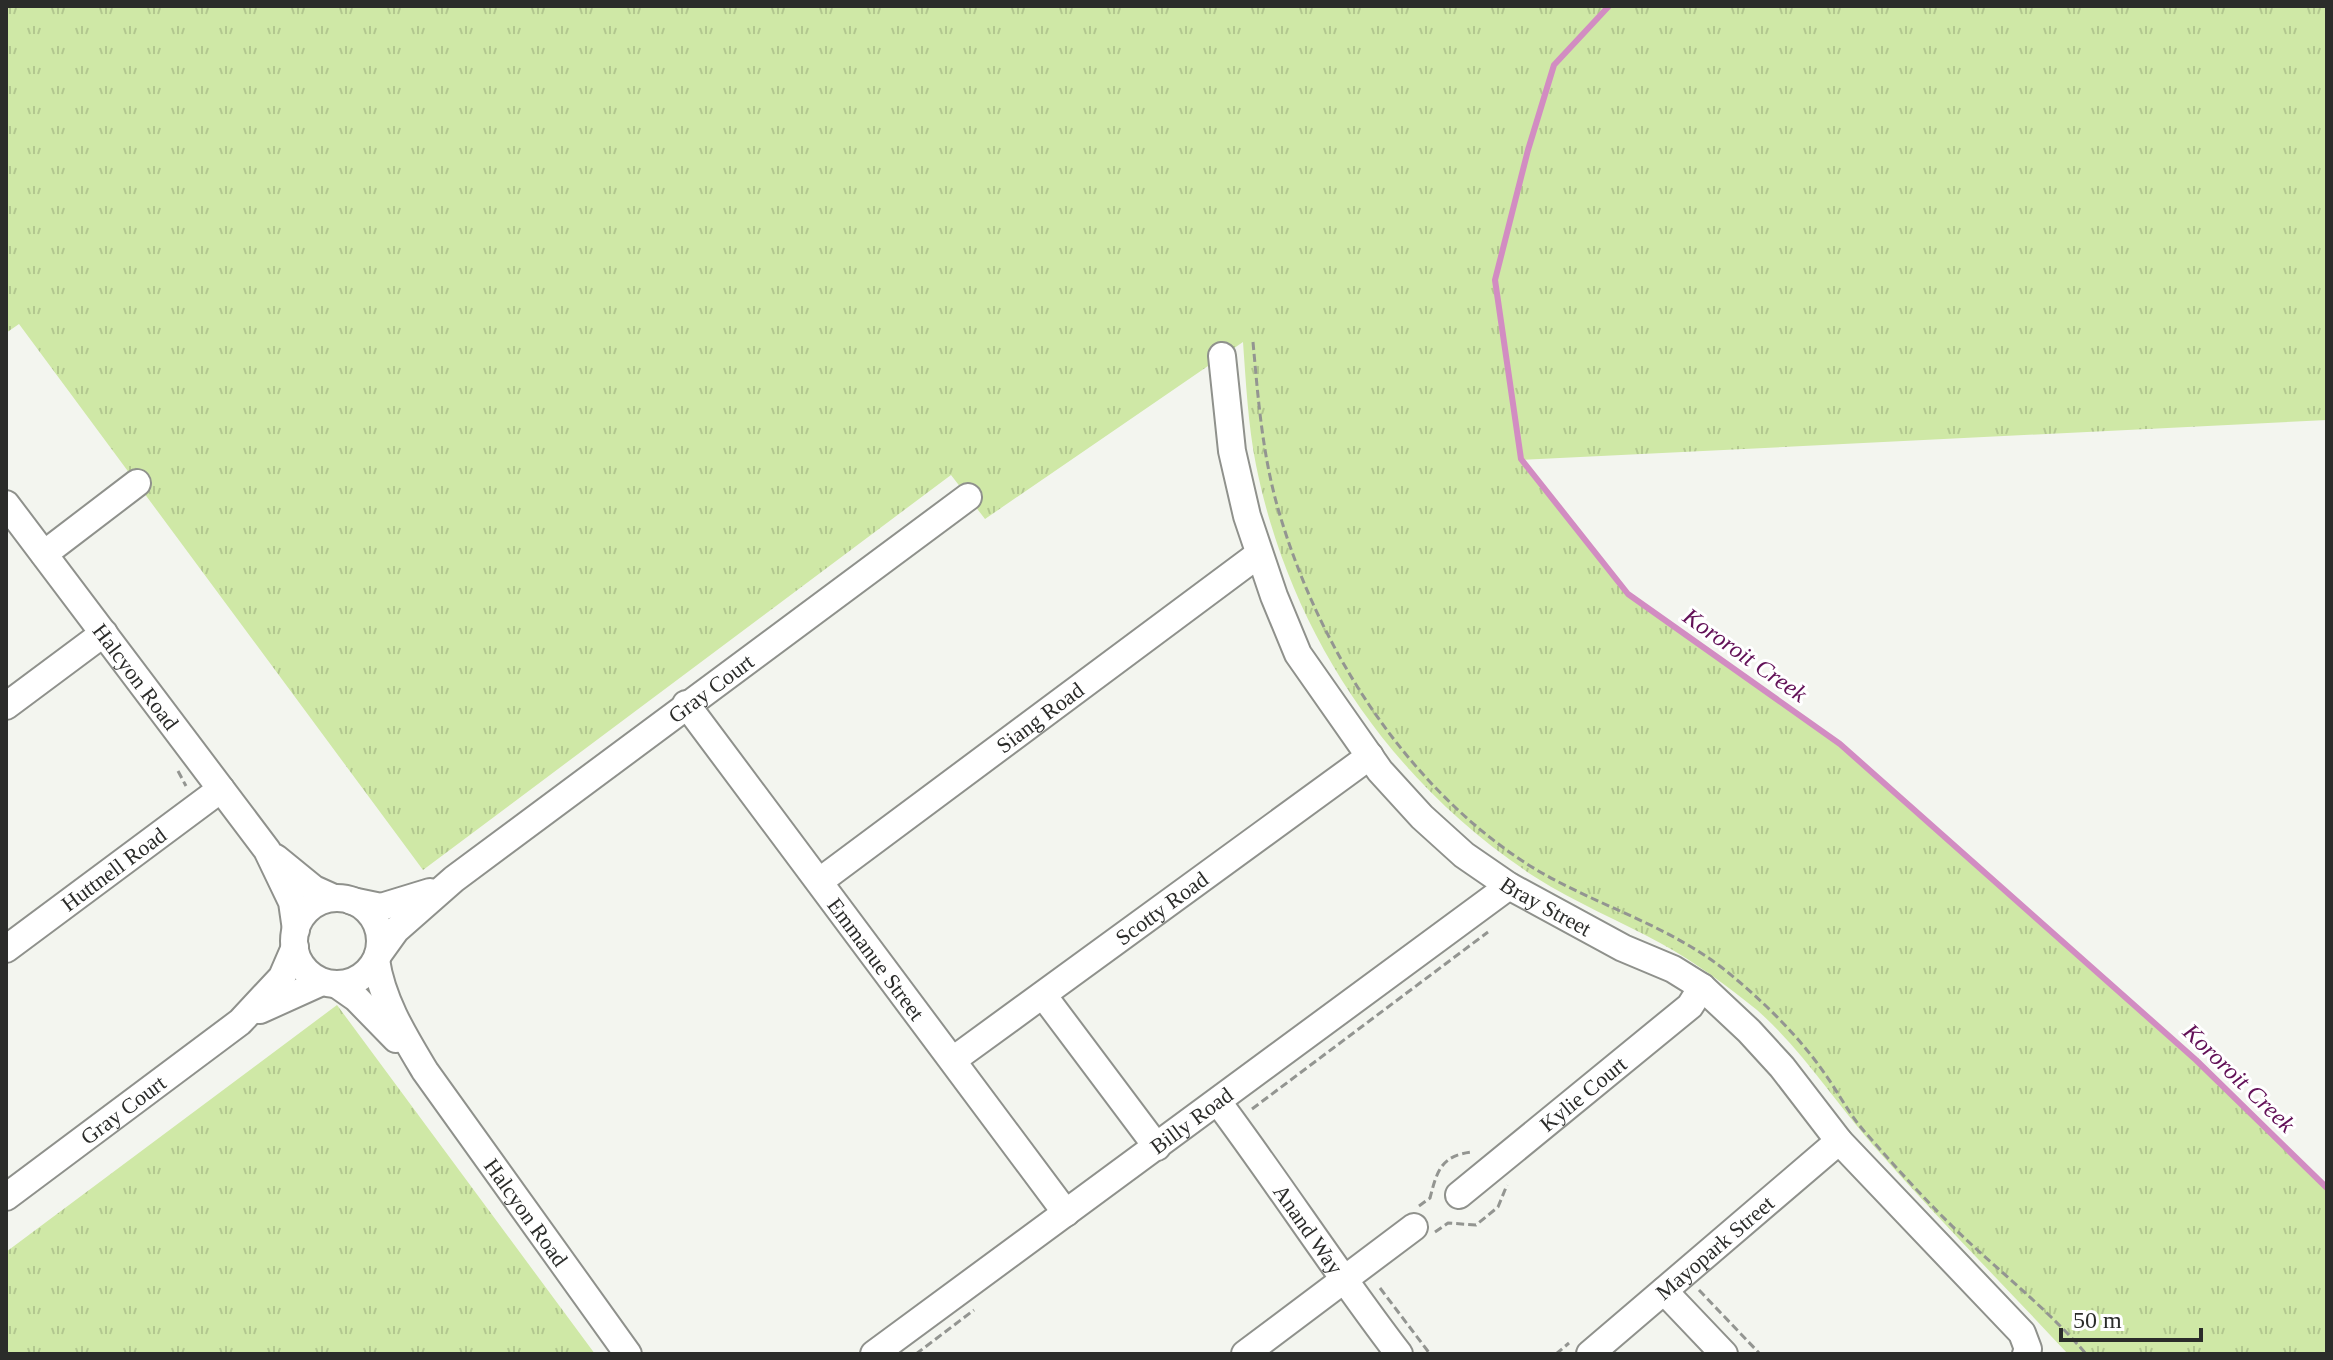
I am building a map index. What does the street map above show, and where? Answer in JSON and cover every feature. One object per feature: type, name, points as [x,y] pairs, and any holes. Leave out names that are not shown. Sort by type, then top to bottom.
[{"type":"street","name":"Bray Street","points":[[1222,356],[1232,451],[1259,554],[1298,654],[1370,756],[1422,817],[1464,855],[1509,886],[1623,948],[1673,969],[1702,987],[1774,1058],[1839,1141],[2022,1333],[2028,1349],[2026,1354]]},
{"type":"street","points":[[44,554],[137,483]]},
{"type":"street","name":"Gray Court","points":[[454,879],[968,497]]},
{"type":"street","name":"Halcyon Road","points":[[6,504],[267,850]]},
{"type":"street","name":"Siang Road","points":[[820,881],[1259,554]]},
{"type":"street","points":[[6,706],[104,633]]},
{"type":"street","name":"Emmanue Street","points":[[686,704],[1066,1213]]},
{"type":"street","name":"Scotty Road","points":[[953,1060],[1370,756]]},
{"type":"street","name":"Huttnell Road","points":[[6,949],[221,789]]},
{"type":"street","points":[[267,850],[314,889],[361,906],[371,915],[378,927],[380,941],[377,958],[379,981],[395,1019],[425,1071]]},
{"type":"street","points":[[267,850],[292,902],[301,964],[310,975],[356,998],[425,1071]]},
{"type":"street","points":[[240,1022],[282,977],[307,910],[319,902],[341,899],[381,907],[425,894],[454,879]]},
{"type":"street","points":[[240,1022],[275,1002],[329,983],[350,983],[362,977],[396,930],[454,879]]},
{"type":"street","name":"Billy Road","points":[[874,1354],[1509,886]]},
{"type":"street","name":"Kylie Court","points":[[1459,1195],[1690,1006],[1702,987]]},
{"type":"street","points":[[1043,995],[1157,1147]]},
{"type":"street","name":"Gray Court","points":[[6,1197],[240,1022]]},
{"type":"street","name":"Halcyon Road","points":[[425,1071],[628,1354]]},
{"type":"street","name":"Anand Way","points":[[1218,1102],[1310,1228],[1354,1274],[1399,1354]]},
{"type":"street","name":"Mayopark Street","points":[[1590,1354],[1839,1141]]},
{"type":"street","points":[[1245,1354],[1354,1274],[1416,1217]]},
{"type":"street","points":[[1664,1291],[1724,1354]]},
{"type":"path","points":[[1253,342],[1262,435],[1276,502],[1297,569],[1334,645],[1363,694],[1421,774],[1470,822],[1516,857],[1564,885],[1674,935],[1759,999],[1824,1072],[1861,1128],[1971,1244],[2028,1293],[2086,1354]]},
{"type":"path","points":[[1260,1120],[1251,1108],[1488,932]]},
{"type":"path","points":[[1416,1217],[1430,1198],[1437,1170],[1459,1153],[1483,1152]]},
{"type":"path","points":[[1354,1274],[1430,1354]]},
{"type":"path","points":[[1699,1290],[1760,1354]]},
{"type":"green space","points":[[6,6],[2327,6],[2327,420],[1521,460],[1628,594],[1840,744],[2196,1060],[2327,1188],[2327,1354],[2068,1354],[1896,1171],[1803,1058],[1757,1010],[1674,951],[1535,877],[1483,839],[1435,797],[1392,750],[1354,699],[1321,645],[1294,587],[1272,527],[1256,465],[1243,342],[985,519],[951,475],[423,870],[19,324],[6,333]]},
{"type":"green space","points":[[337,1005],[595,1354],[6,1354],[6,1252]]},
{"type":"waterway","name":"Kororoit Creek","points":[[1609,6],[1554,65],[1528,150],[1495,280],[1521,459],[1628,594],[1840,744],[2196,1060],[2327,1188]]}]
